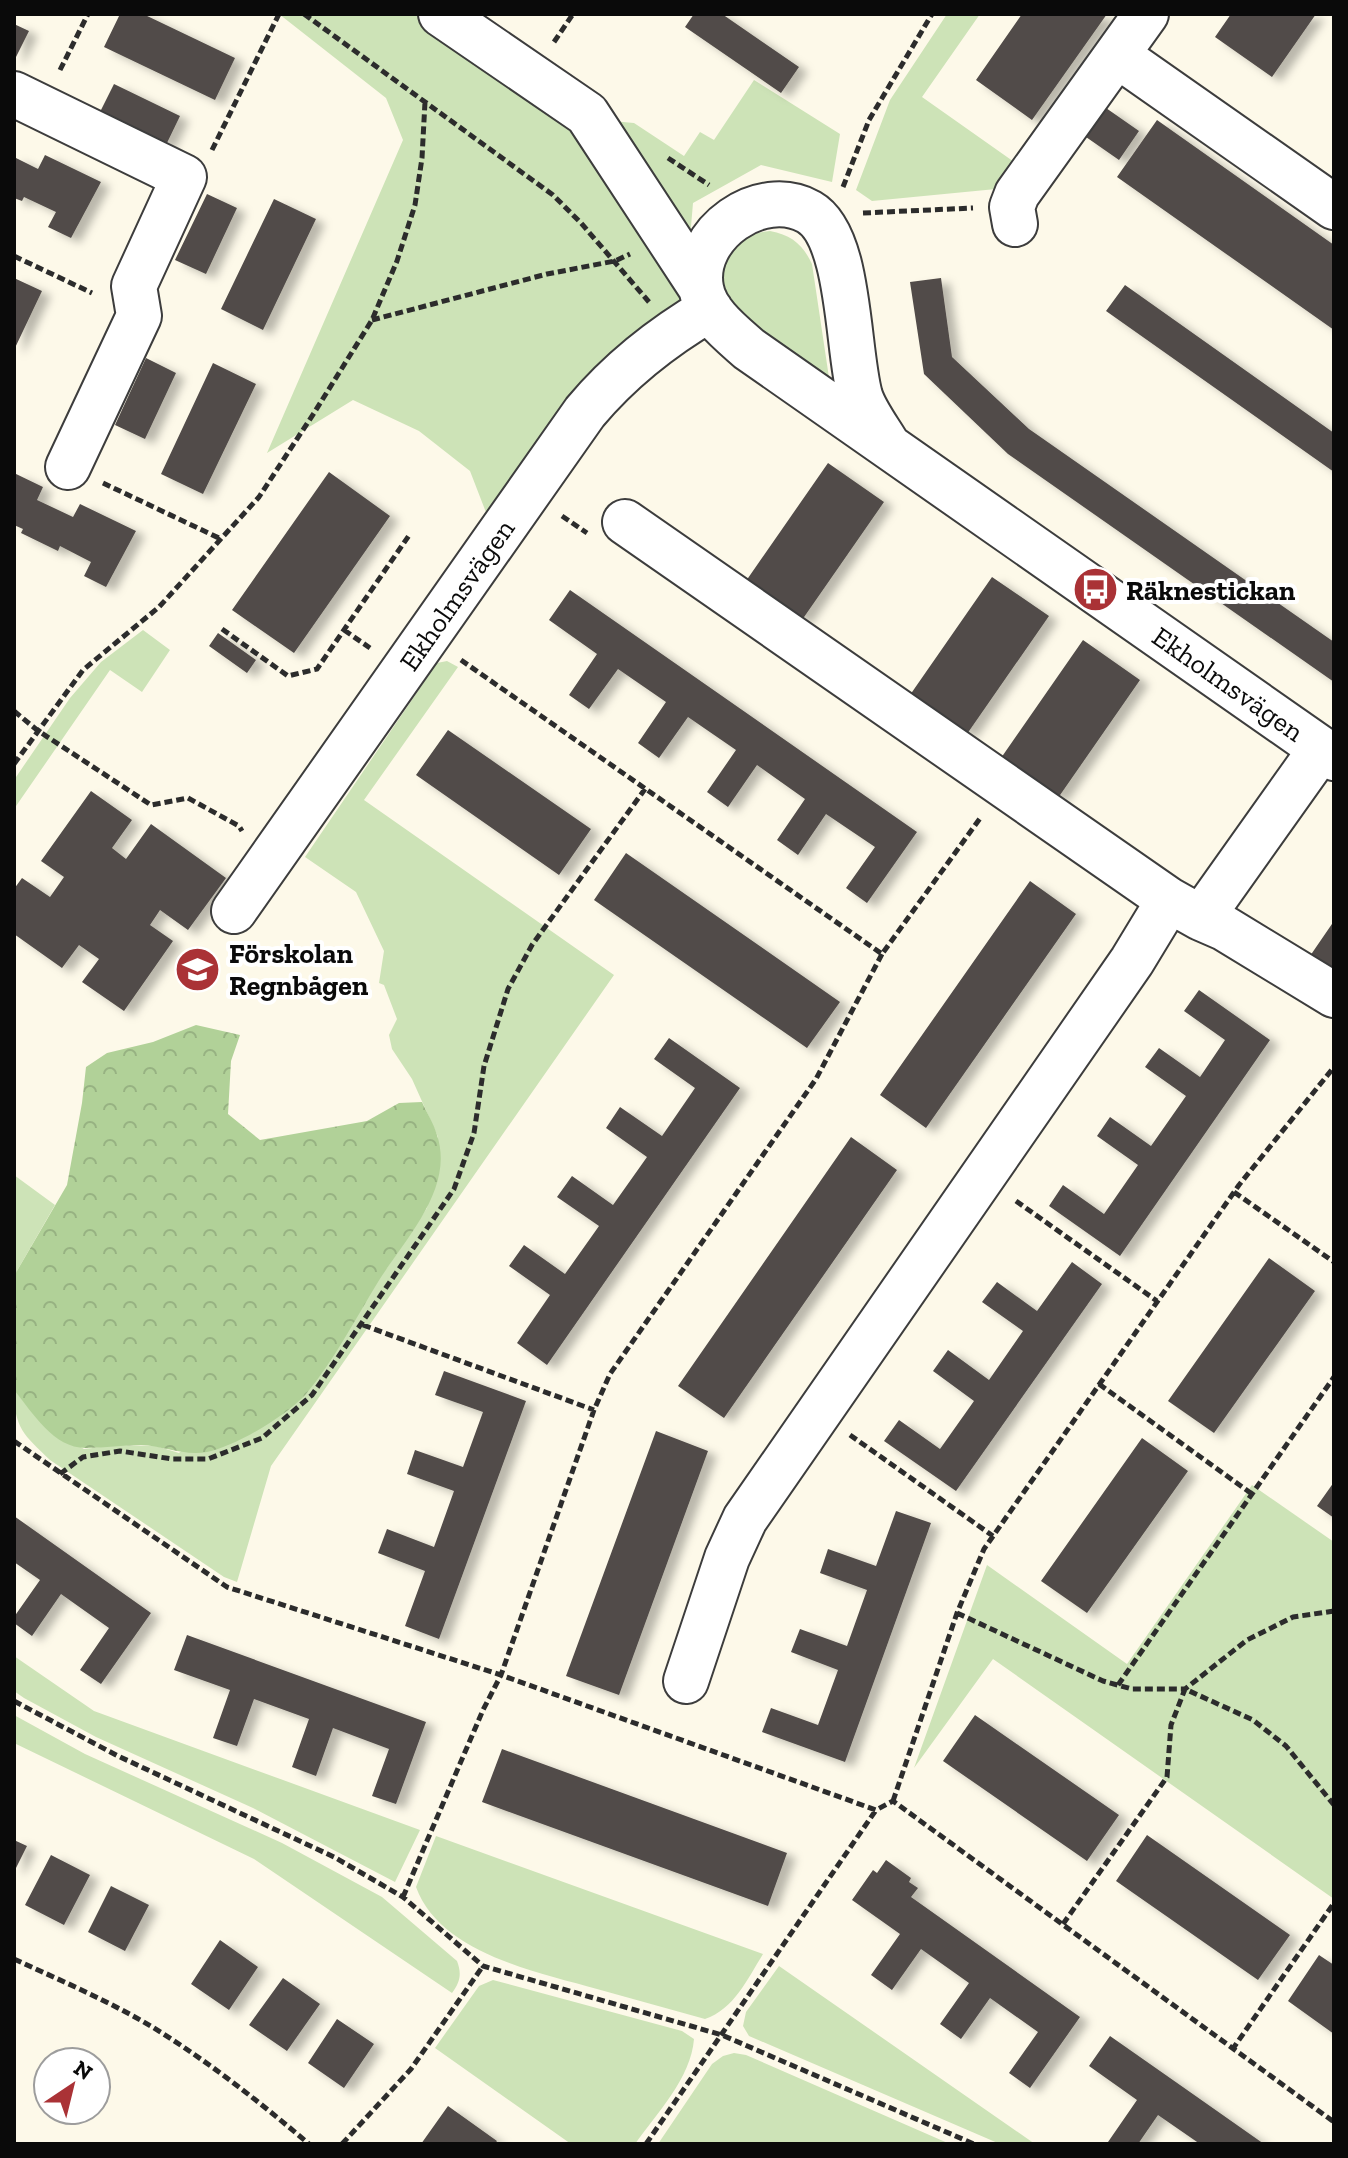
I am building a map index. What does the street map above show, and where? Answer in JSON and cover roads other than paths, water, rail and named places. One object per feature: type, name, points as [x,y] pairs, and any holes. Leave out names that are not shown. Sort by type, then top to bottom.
[{"type":"street","points":[[441,14],[587,114],[705,299]]},
{"type":"street","points":[[1014,215],[1017,194],[1146,14]]},
{"type":"street","points":[[1117,55],[1334,207]]},
{"type":"street","points":[[28,101],[184,177],[134,286],[139,316],[68,467]]},
{"type":"street","name":"Ekholmsvägen","points":[[887,444],[861,398],[849,338],[842,274],[830,233],[809,212],[782,205],[754,208],[727,222],[706,250],[701,267],[705,299],[727,330],[749,349],[1327,753]]},
{"type":"street","name":"Ekholmsvägen","points":[[234,911],[585,412],[633,361],[673,331],[705,299]]},
{"type":"street","points":[[625,522],[1185,909],[1224,928],[1334,995]]},
{"type":"street","points":[[686,1681],[727,1558],[745,1519],[1132,961],[1185,909],[1327,753]]},
{"type":"place","name":"Räknestickan","points":[[1095,590]]},
{"type":"place","name":"Förskolan Regnbågen","points":[[198,969]]}]
